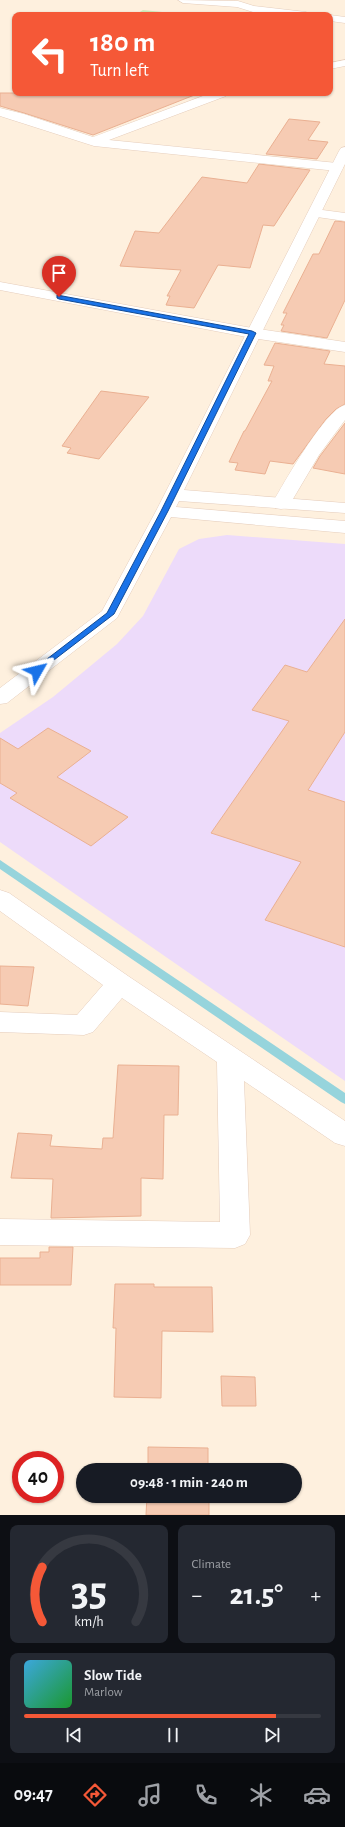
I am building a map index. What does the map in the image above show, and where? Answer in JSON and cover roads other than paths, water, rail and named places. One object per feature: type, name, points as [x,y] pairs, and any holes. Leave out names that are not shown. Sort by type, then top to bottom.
[{"type":"street","points":[[183,0],[238,4],[253,9],[280,12]]},
{"type":"street","points":[[333,18],[345,20]]},
{"type":"street","points":[[333,65],[345,63]]},
{"type":"street","points":[[94,142],[214,96]]},
{"type":"street","points":[[0,112],[20,117],[94,142],[337,167]]},
{"type":"street","points":[[0,698],[110,614],[169,503],[252,333],[315,213],[345,151]]},
{"type":"street","points":[[315,213],[345,217]]},
{"type":"street","points":[[0,286],[252,333],[345,347]]},
{"type":"street","points":[[281,504],[291,486],[334,422],[345,410]]},
{"type":"street","points":[[169,503],[281,504],[345,508]]},
{"type":"street","points":[[169,503],[345,527]]},
{"type":"street","points":[[0,899],[119,983],[345,1135]]},
{"type":"street","points":[[0,1022],[84,1025],[119,983]]},
{"type":"street","points":[[0,1232],[235,1235],[230,1057]]},
{"type":"waterway","points":[[0,864],[345,1099]]}]
